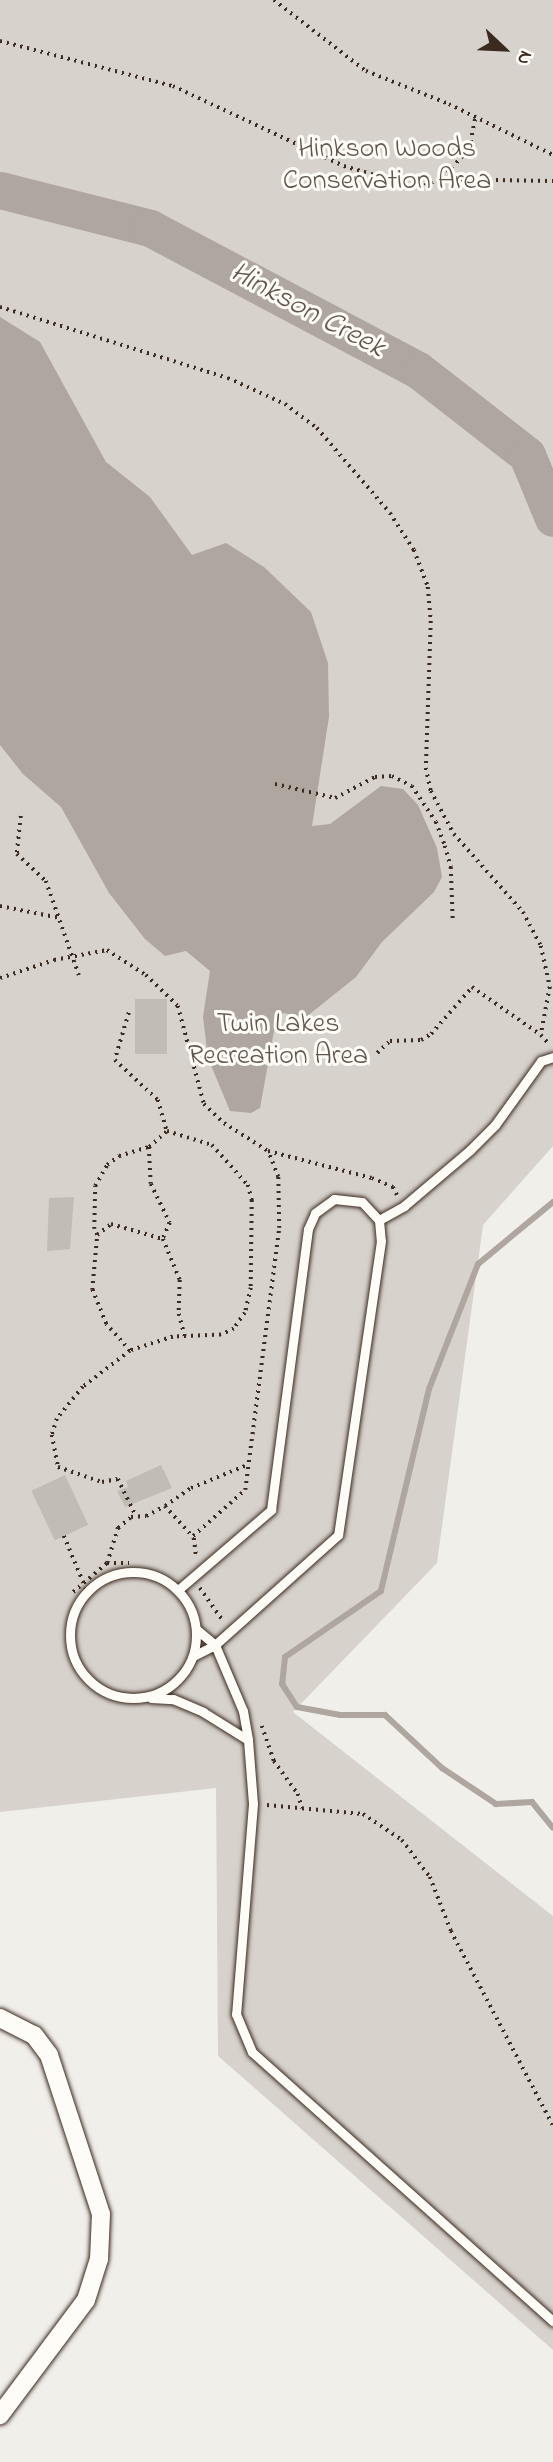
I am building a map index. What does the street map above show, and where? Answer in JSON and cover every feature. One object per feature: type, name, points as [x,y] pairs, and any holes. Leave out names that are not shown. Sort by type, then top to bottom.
[{"type":"street","points":[[0,2018],[34,2035],[50,2055],[101,2214],[99,2259],[86,2300],[0,2415]]},
{"type":"lane","points":[[379,1220],[404,1206],[470,1150],[495,1125],[541,1061],[553,1057]]},
{"type":"lane","points":[[178,1590],[271,1510],[308,1229],[315,1213],[334,1199],[350,1198],[372,1209],[379,1220],[379,1255],[338,1535],[215,1644],[192,1656]]},
{"type":"lane","points":[[146,1697],[166,1689],[182,1675],[192,1656],[196,1629],[190,1608],[178,1590],[143,1572],[113,1576],[87,1591],[70,1627],[77,1666],[107,1693],[183,1703],[232,1727],[248,1740]]},
{"type":"lane","points":[[196,1629],[215,1644],[243,1711],[248,1740],[253,1804],[236,2014],[253,2052],[553,2321]]},
{"type":"path","points":[[274,0],[366,71],[475,117],[553,155]]},
{"type":"path","points":[[0,41],[173,86],[369,173],[418,188],[440,179],[553,181]]},
{"type":"path","points":[[440,179],[469,149],[475,117]]},
{"type":"path","points":[[0,306],[259,391],[317,428],[361,477],[414,550],[428,587],[431,621],[426,746],[431,791],[454,834],[523,912],[541,946],[552,986],[541,1034]]},
{"type":"path","points":[[275,783],[335,798],[375,776],[392,776],[412,786],[436,822],[445,846],[451,867],[453,922]]},
{"type":"path","points":[[21,816],[17,854],[46,881],[79,975]]},
{"type":"path","points":[[0,906],[60,918]]},
{"type":"path","points":[[0,978],[73,955],[107,950],[165,990],[183,1022],[204,1104],[268,1151],[372,1178],[393,1187],[404,1206]]},
{"type":"path","points":[[377,1053],[390,1041],[421,1040],[432,1034],[472,986],[541,1034],[553,1048]]},
{"type":"path","points":[[128,1013],[115,1060],[158,1100],[167,1131]]},
{"type":"path","points":[[130,1351],[106,1324],[92,1290],[97,1235],[94,1197],[99,1175],[119,1156],[149,1147],[167,1131]]},
{"type":"path","points":[[136,1516],[118,1479],[102,1482],[58,1467],[52,1436],[57,1419],[75,1395],[130,1351],[185,1336],[221,1335],[234,1329],[245,1313],[251,1288],[248,1248],[252,1200],[241,1173],[212,1145],[167,1131]]},
{"type":"path","points":[[149,1147],[151,1184],[170,1223],[163,1239],[180,1280],[179,1314],[185,1336]]},
{"type":"path","points":[[165,1506],[194,1537],[245,1490],[279,1228],[278,1177],[268,1151]]},
{"type":"path","points":[[97,1235],[111,1224],[163,1239]]},
{"type":"path","points":[[107,1563],[118,1528],[136,1516],[165,1506],[191,1488],[248,1465]]},
{"type":"path","points":[[64,1536],[87,1591]]},
{"type":"path","points":[[73,1592],[83,1580],[107,1563],[129,1563]]},
{"type":"path","points":[[253,1804],[363,1814],[402,1840],[430,1877],[450,1931],[553,2124]]},
{"type":"green space","name":"Twin Lakes Recreation Area","points":[[0,0],[553,0],[553,1146],[483,1225],[437,1563],[293,1712],[553,1916],[553,2350],[218,2056],[216,1788],[0,1812],[0,198],[216,263],[150,228],[0,190]],"holes":[[[499,434],[527,455],[546,504]]]},
{"type":"shaded area","points":[[0,317],[40,342],[106,462],[150,497],[192,555],[226,543],[264,567],[311,612],[328,663],[329,717],[312,826],[330,824],[381,786],[403,789],[418,805],[437,848],[442,877],[434,892],[382,942],[356,977],[306,1017],[283,1013],[274,1031],[260,1108],[251,1113],[230,1111],[208,1058],[203,1017],[210,971],[186,951],[165,956],[145,939],[109,893],[61,807],[23,774],[0,745]]},
{"type":"building","points":[[135,999],[167,999],[167,1054],[135,1054]]},
{"type":"building","points":[[74,1197],[70,1249],[47,1251],[49,1198]]},
{"type":"building","points":[[161,1465],[172,1488],[125,1507],[117,1491],[128,1487],[126,1481]]},
{"type":"building","points":[[65,1475],[88,1525],[55,1540],[31,1491]]},
{"type":"waterway","name":"Hinkson Creek","points":[[0,190],[150,228],[418,370],[527,455],[553,518]]},
{"type":"waterway","points":[[553,1202],[478,1264],[429,1389],[381,1591],[285,1657],[282,1684],[297,1707],[340,1715],[385,1715],[442,1768],[496,1804],[532,1802],[553,1828]]},
{"type":"park label","name":"Hinkson Woods Conservation Area","points":[[387,166]]}]
